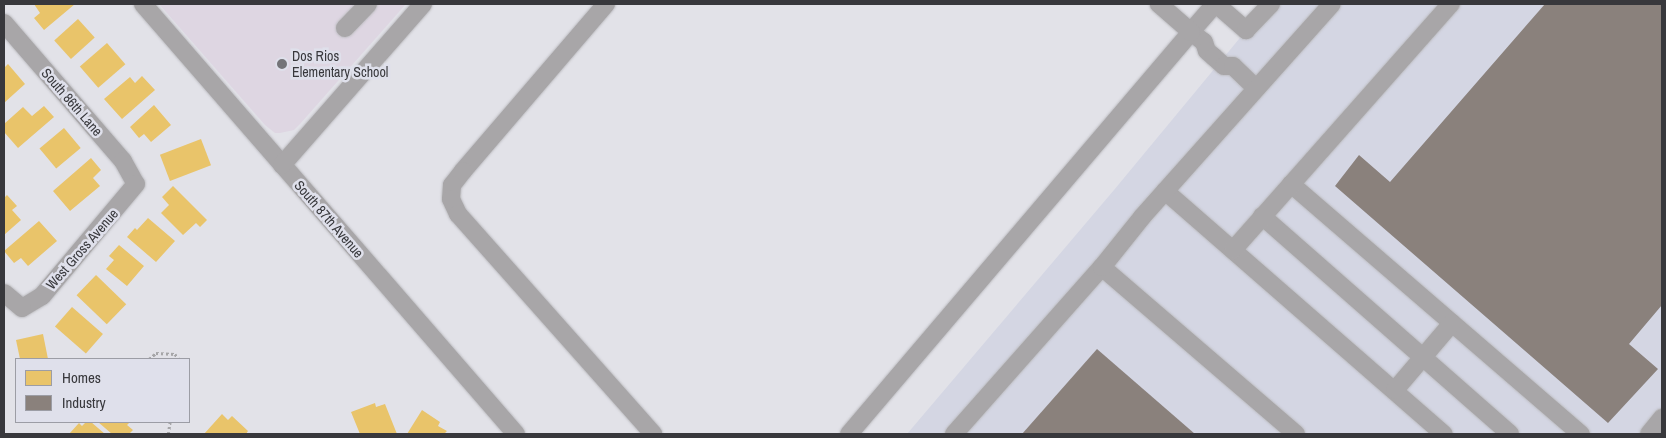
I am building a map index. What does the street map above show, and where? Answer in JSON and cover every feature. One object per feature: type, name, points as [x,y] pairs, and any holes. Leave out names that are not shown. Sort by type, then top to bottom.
[{"type":"street","points":[[345,28],[368,4]]},
{"type":"street","points":[[282,165],[423,4]]},
{"type":"street","points":[[606,4],[463,171],[452,185],[451,199],[458,214],[653,434]]},
{"type":"street","points":[[1159,4],[1198,37],[1215,42],[1231,56],[1232,66],[1256,88]]},
{"type":"street","points":[[849,434],[1198,37],[1216,4],[1246,30],[1271,4]]},
{"type":"street","points":[[954,434],[1102,267],[1165,191],[1332,4]]},
{"type":"street","points":[[1233,250],[1451,4]]},
{"type":"street","name":"South 87th Avenue","points":[[147,5],[282,165],[516,434]]},
{"type":"street","name":"South 86th Lane","points":[[4,23],[123,161],[136,184]]},
{"type":"street","name":"West Gross Avenue","points":[[4,293],[22,308],[42,296],[136,184]]},
{"type":"street","points":[[1290,184],[1581,434]]},
{"type":"street","points":[[1165,191],[1444,434]]},
{"type":"street","points":[[1262,216],[1510,434]]},
{"type":"street","points":[[1102,267],[1296,434]]},
{"type":"street","points":[[1395,390],[1452,323]]},
{"type":"street","points":[[1649,434],[1662,418]]},
{"type":"path","points":[[150,358],[156,353],[175,354],[178,358]]},
{"type":"shaded area","name":"Dos Rios Elementary School","points":[[159,4],[406,4],[294,130],[275,133],[265,125]]},
{"type":"shaded area","points":[[1268,4],[1662,4],[1662,434],[907,434],[1114,190]]},
{"type":"building: Homes","points":[[34,4],[75,4],[44,30],[34,18],[40,13]]},
{"type":"building: Homes","points":[[78,19],[95,38],[71,59],[54,40]]},
{"type":"building: Homes","points":[[107,43],[125,64],[98,88],[80,67]]},
{"type":"building: Homes","points":[[8,64],[25,84],[4,103],[4,68]]},
{"type":"building: Homes","points":[[142,76],[155,90],[122,119],[104,99],[130,77],[135,83]]},
{"type":"building: Homes","points":[[154,105],[171,125],[151,142],[144,134],[139,138],[130,127]]},
{"type":"building: Homes","points":[[44,106],[54,117],[18,148],[4,132],[4,124],[23,107],[32,116]]},
{"type":"building: Homes","points":[[64,128],[81,148],[56,168],[39,149]]},
{"type":"building: Homes","points":[[201,139],[211,165],[170,181],[160,155]]},
{"type":"building: Homes","points":[[91,158],[101,170],[93,178],[100,186],[70,211],[53,191]]},
{"type":"building: Homes","points":[[173,186],[207,220],[200,227],[196,223],[183,235],[161,213],[169,205],[162,197]]},
{"type":"building: Homes","points":[[7,195],[17,206],[12,210],[21,220],[4,235],[4,198]]},
{"type":"building: Homes","points":[[148,218],[175,241],[156,262],[127,237],[135,228],[137,230]]},
{"type":"building: Homes","points":[[39,221],[57,241],[28,266],[21,258],[14,263],[4,251]]},
{"type":"building: Homes","points":[[119,245],[144,266],[127,286],[106,269],[114,260],[109,256]]},
{"type":"building: Homes","points":[[96,275],[126,304],[107,324],[77,295]]},
{"type":"building: Homes","points":[[72,307],[103,334],[86,354],[55,327]]},
{"type":"building: Homes","points":[[43,334],[48,358],[20,358],[16,340]]},
{"type":"building: Homes","points":[[375,403],[376,407],[385,404],[397,434],[360,434],[351,412]]},
{"type":"building: Homes","points":[[422,410],[440,422],[438,426],[447,431],[444,434],[407,434]]},
{"type":"building: Homes","points":[[222,414],[228,420],[232,416],[248,431],[246,434],[204,434]]},
{"type":"building: Homes","points":[[79,423],[82,426],[85,423],[92,423],[105,434],[69,434]]},
{"type":"building: Homes","points":[[99,423],[129,423],[127,425],[133,430],[129,434],[112,434]]},
{"type":"building: Industry","points":[[1545,4],[1662,4],[1662,305],[1629,344],[1658,369],[1608,423],[1335,186],[1359,155],[1390,182]]},
{"type":"building: Industry","points":[[1097,349],[1195,434],[1022,434]]},
{"type":"place","name":"Dos Rios Elementary School","points":[[282,64]]}]
